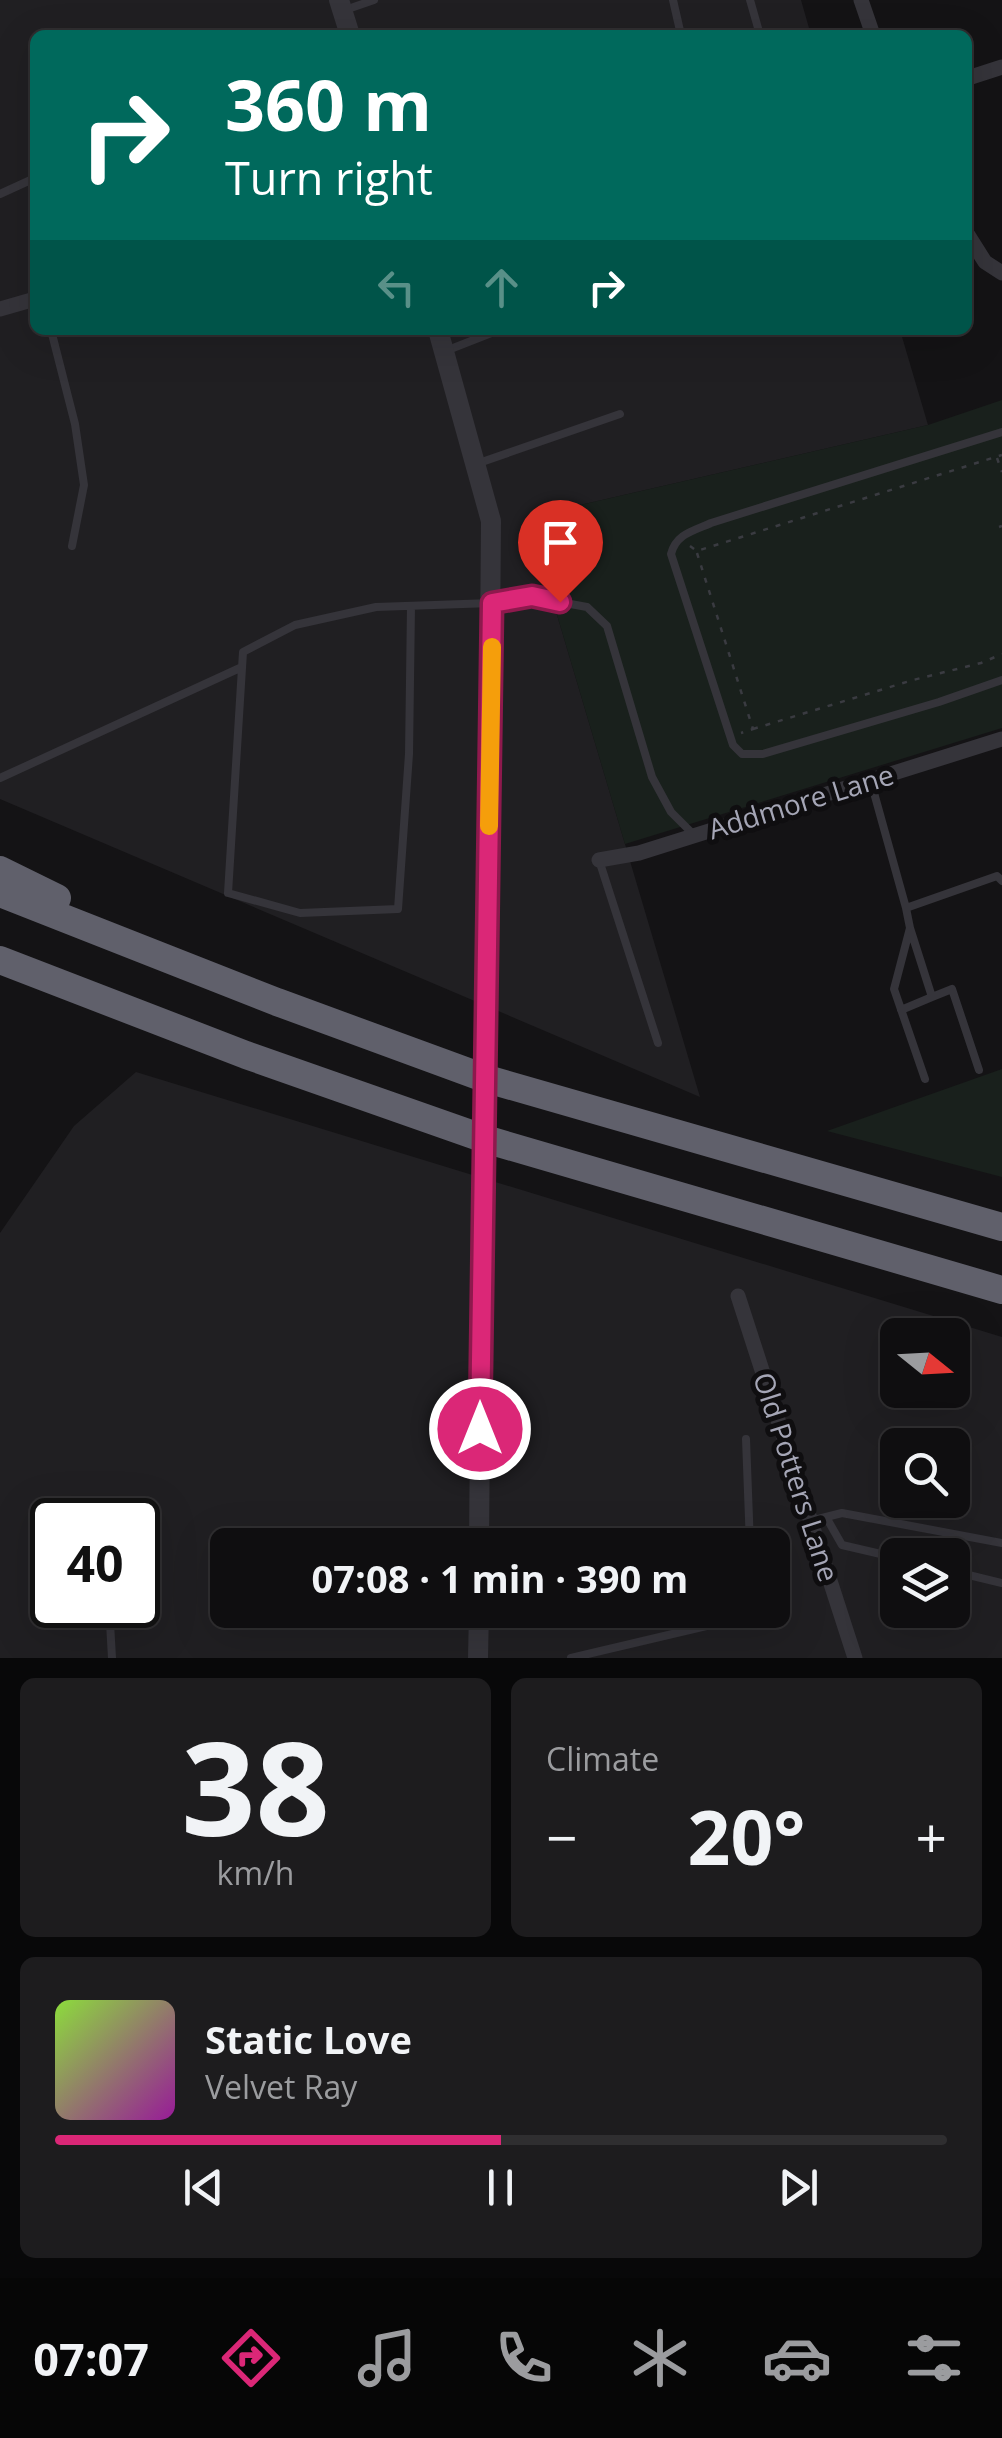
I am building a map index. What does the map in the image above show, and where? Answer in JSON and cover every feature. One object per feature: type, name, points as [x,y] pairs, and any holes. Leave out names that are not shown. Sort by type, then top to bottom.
[{"type":"highway","points":[[0,870],[220,980]]},
{"type":"highway","points":[[0,893],[220,980],[527,1092],[1002,1227]]},
{"type":"highway","points":[[0,960],[246,1055],[485,1139],[1002,1290]]},
{"type":"street","points":[[861,0],[872,30]]},
{"type":"street","points":[[341,5],[348,30]]},
{"type":"street","points":[[972,77],[1002,67]]},
{"type":"street","points":[[972,241],[985,262],[1002,273]]},
{"type":"street","points":[[0,309],[30,300]]},
{"type":"street","points":[[439,335],[491,521],[479,1528]]},
{"type":"street","name":"Addmore Lane","points":[[599,860],[640,853],[1002,740]]},
{"type":"street","name":"Old Potters Lane","points":[[738,1296],[855,1658]]},
{"type":"street","points":[[478,1658],[479,1628]]},
{"type":"lane","points":[[341,5],[374,0]]},
{"type":"lane","points":[[672,0],[680,30]]},
{"type":"lane","points":[[750,0],[759,30]]},
{"type":"lane","points":[[0,194],[30,180]]},
{"type":"lane","points":[[52,335],[75,424],[84,485],[72,546]]},
{"type":"lane","points":[[444,351],[487,335]]},
{"type":"lane","points":[[476,464],[620,414]]},
{"type":"lane","points":[[1002,432],[711,524],[680,538],[671,554],[730,736],[742,754],[763,754],[1002,680]]},
{"type":"lane","points":[[412,606],[409,754],[398,909],[300,913],[228,893],[243,652],[296,625],[376,608],[412,606],[492,603],[532,596],[587,607],[607,626],[652,777],[671,812],[693,834]]},
{"type":"lane","points":[[0,778],[242,668]]},
{"type":"lane","points":[[871,782],[932,997]]},
{"type":"lane","points":[[599,860],[658,1043]]},
{"type":"lane","points":[[906,908],[996,876],[1002,881]]},
{"type":"lane","points":[[910,928],[894,988],[925,1078]]},
{"type":"lane","points":[[902,1010],[952,989],[979,1070]]},
{"type":"lane","points":[[746,1439],[749,1528]]},
{"type":"lane","points":[[809,1521],[842,1513],[1002,1544]]},
{"type":"lane","points":[[826,1517],[842,1546],[880,1554]]},
{"type":"lane","points":[[970,1575],[1002,1583]]},
{"type":"lane","points":[[110,1628],[112,1658]]},
{"type":"lane","points":[[571,1658],[698,1628]]},
{"type":"path","points":[[697,551],[1000,456],[1002,472]]},
{"type":"path","points":[[680,538],[697,551],[753,729]]},
{"type":"path","points":[[730,736],[1002,654]]},
{"type":"shaded area","points":[[0,0],[801,0],[810,30],[30,30],[30,335],[901,335],[928,425],[528,517],[700,1097],[0,799]]},
{"type":"shaded area","points":[[1002,400],[1002,728],[625,844],[528,517],[928,425]]},
{"type":"shaded area","points":[[1002,1069],[1002,1177],[827,1131]]},
{"type":"shaded area","points":[[136,1072],[940,1318],[880,1318],[880,1408],[970,1408],[970,1327],[1002,1337],[1002,1658],[0,1658],[0,1233],[74,1126]]},
{"type":"slow traffic","points":[[489,826],[492,647]]},
{"type":"route","points":[[480,1429],[492,603],[532,596],[560,602]]}]
